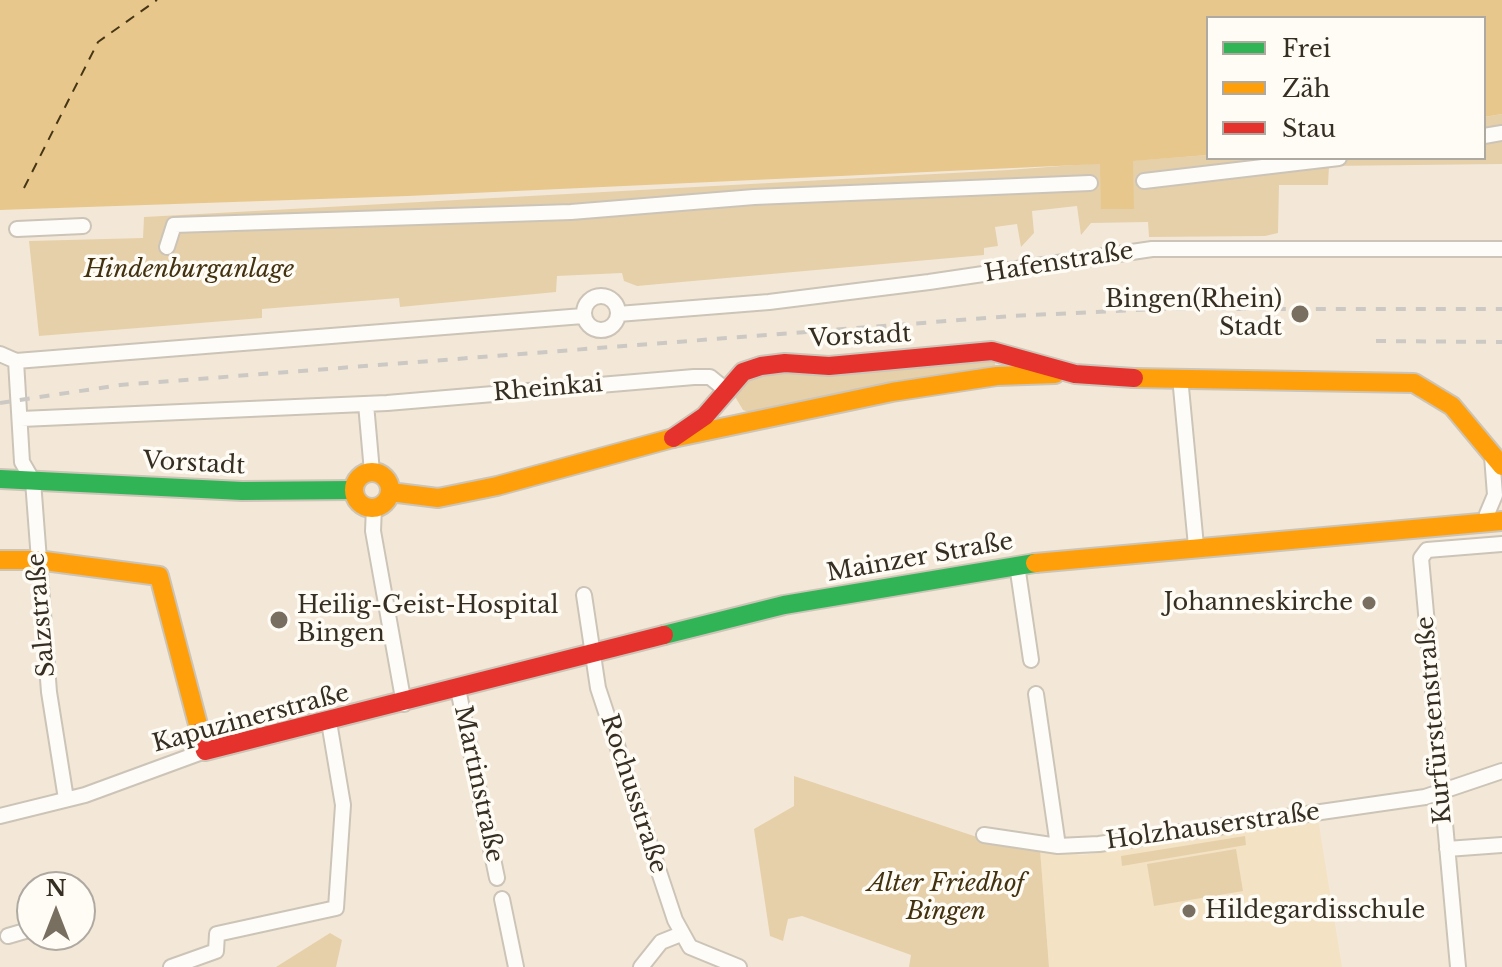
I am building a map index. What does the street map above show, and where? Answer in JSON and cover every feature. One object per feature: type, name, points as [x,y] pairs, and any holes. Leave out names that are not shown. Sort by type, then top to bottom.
[{"type":"main road","name":"Vorstadt","points":[[673,438],[705,416],[743,372],[761,366],[785,363],[829,366],[992,351],[1075,374],[1105,378],[1389,382],[1429,387],[1451,403],[1497,461]]},
{"type":"main road","points":[[992,351],[1002,366],[997,376]]},
{"type":"main road","name":"Vorstadt","points":[[390,492],[438,498],[497,486],[673,438],[892,392],[997,376],[1075,374]]},
{"type":"main road","points":[[726,390],[728,410],[736,419],[754,422]]},
{"type":"main road","points":[[372,472],[386,478],[390,492],[386,501],[374,507],[362,505],[354,490],[361,475],[372,472]]},
{"type":"main road","name":"Vorstadt","points":[[0,479],[255,491],[354,490]]},
{"type":"main road","name":"Mainzer Straße","points":[[404,704],[784,605],[1017,565],[1456,523],[1495,524],[1495,518]]},
{"type":"main road","points":[[0,560],[37,560],[159,576],[205,751]]},
{"type":"main road","name":"Kapuzinerstraße","points":[[205,751],[404,704]]},
{"type":"street","points":[[1144,181],[1322,160]]},
{"type":"street","points":[[167,247],[174,225],[571,212],[754,197],[1090,183]]},
{"type":"street","points":[[17,229],[83,226]]},
{"type":"street","name":"Hafenstraße","points":[[618,314],[769,302],[1152,249],[1502,249]]},
{"type":"street","name":"Hafenstraße","points":[[601,296],[611,299],[618,314],[614,324],[599,330],[589,326],[583,316],[587,302],[601,296]]},
{"type":"street","points":[[0,354],[16,361],[583,316]]},
{"type":"street","name":"Salzstraße","points":[[16,361],[22,462],[33,481],[49,692],[66,799]]},
{"type":"street","name":"Rheinkai","points":[[21,419],[366,404],[694,377],[710,377],[726,390]]},
{"type":"street","points":[[1180,377],[1196,546]]},
{"type":"street","points":[[366,404],[372,472]]},
{"type":"street","points":[[1495,518],[1497,461]]},
{"type":"street","name":"Mainzer Straße","points":[[1495,518],[1502,506]]},
{"type":"street","points":[[374,507],[373,531],[404,704]]},
{"type":"street","name":"Kurfürstenstraße","points":[[1458,967],[1422,553],[1502,544]]},
{"type":"street","points":[[1017,565],[1031,660]]},
{"type":"street","name":"Rochusstraße","points":[[584,595],[598,688],[681,934]]},
{"type":"street","name":"Martinstraße","points":[[458,689],[497,878]]},
{"type":"street","points":[[1036,694],[1058,846]]},
{"type":"street","points":[[171,967],[216,951],[217,934],[336,908],[343,805],[329,722]]},
{"type":"street","name":"Kapuzinerstraße","points":[[0,816],[66,799],[205,751]]},
{"type":"street","name":"Holzhauserstraße","points":[[984,835],[1058,846],[1099,844],[1442,793],[1502,771]]},
{"type":"street","points":[[1447,849],[1502,845]]},
{"type":"street","points":[[502,899],[516,967]]},
{"type":"street","points":[[8,936],[16,934]]},
{"type":"street","points":[[641,967],[661,942],[681,934],[698,952],[739,967]]},
{"type":"shaded area","points":[[0,0],[1502,0],[1502,114],[1486,117],[1486,16],[1206,16],[1206,155],[1133,161],[1134,209],[1101,209],[1100,164],[408,196],[0,210]]},
{"type":"shaded area","name":"Hildegardisschule","points":[[1318,819],[1342,967],[1049,967],[1040,849],[1083,855]]},
{"type":"green space","name":"Hindenburganlage","points":[[1502,114],[1502,164],[1329,166],[1328,185],[1279,185],[1278,233],[1265,236],[1149,237],[1148,222],[1091,223],[1081,235],[1077,206],[1032,211],[1034,233],[1021,247],[1017,224],[995,227],[998,246],[984,248],[984,255],[637,286],[624,281],[622,273],[557,276],[556,292],[400,307],[399,298],[262,309],[262,318],[39,336],[29,241],[143,238],[144,217],[1008,170],[1206,155],[1206,160],[1486,160],[1486,117]]},
{"type":"green space","points":[[994,358],[996,369],[754,414],[743,410],[734,395],[742,376]]},
{"type":"green space","name":"Alter Friedhof Bingen","points":[[794,776],[983,839],[1040,849],[1049,967],[909,967],[911,955],[802,916],[788,919],[783,941],[770,936],[754,829],[794,806]]},
{"type":"green space","points":[[1245,836],[1246,845],[1122,866],[1121,856]]},
{"type":"green space","points":[[1236,849],[1243,891],[1154,906],[1147,864]]},
{"type":"green space","points":[[330,933],[342,940],[336,967],[276,967]]},
{"type":"ferry route","points":[[24,188],[98,42],[157,0]]},
{"type":"railway","points":[[0,403],[120,385],[1012,316],[1157,309],[1502,309]]},
{"type":"railway","points":[[1376,341],[1502,342]]},
{"type":"traffic: fast","points":[[0,479],[242,491],[354,490]]},
{"type":"traffic: fast","points":[[664,635],[784,605],[1035,563]]},
{"type":"traffic: slow","points":[[390,492],[438,498],[497,486],[673,438],[892,392],[997,376],[1055,374]]},
{"type":"traffic: slow","points":[[1134,378],[1414,383],[1452,406],[1502,466]]},
{"type":"traffic: slow","points":[[372,472],[385,477],[390,490],[385,503],[372,508],[359,503],[354,490],[359,477],[372,472]]},
{"type":"traffic: slow","points":[[1035,563],[1502,521]]},
{"type":"traffic: slow","points":[[0,560],[37,560],[159,576],[200,732]]},
{"type":"traffic: jam","points":[[673,438],[705,416],[743,372],[761,366],[785,363],[829,366],[992,351],[1075,374],[1134,378]]},
{"type":"traffic: jam","points":[[200,732],[205,751],[664,635]]},
{"type":"place","name":"Bingen(Rhein) Stadt","points":[[1300,314]]},
{"type":"place","name":"Johanneskirche","points":[[1369,603]]},
{"type":"place","name":"Heilig-Geist-Hospital Bingen","points":[[279,620]]},
{"type":"place","name":"Hildegardisschule","points":[[1189,911]]}]
